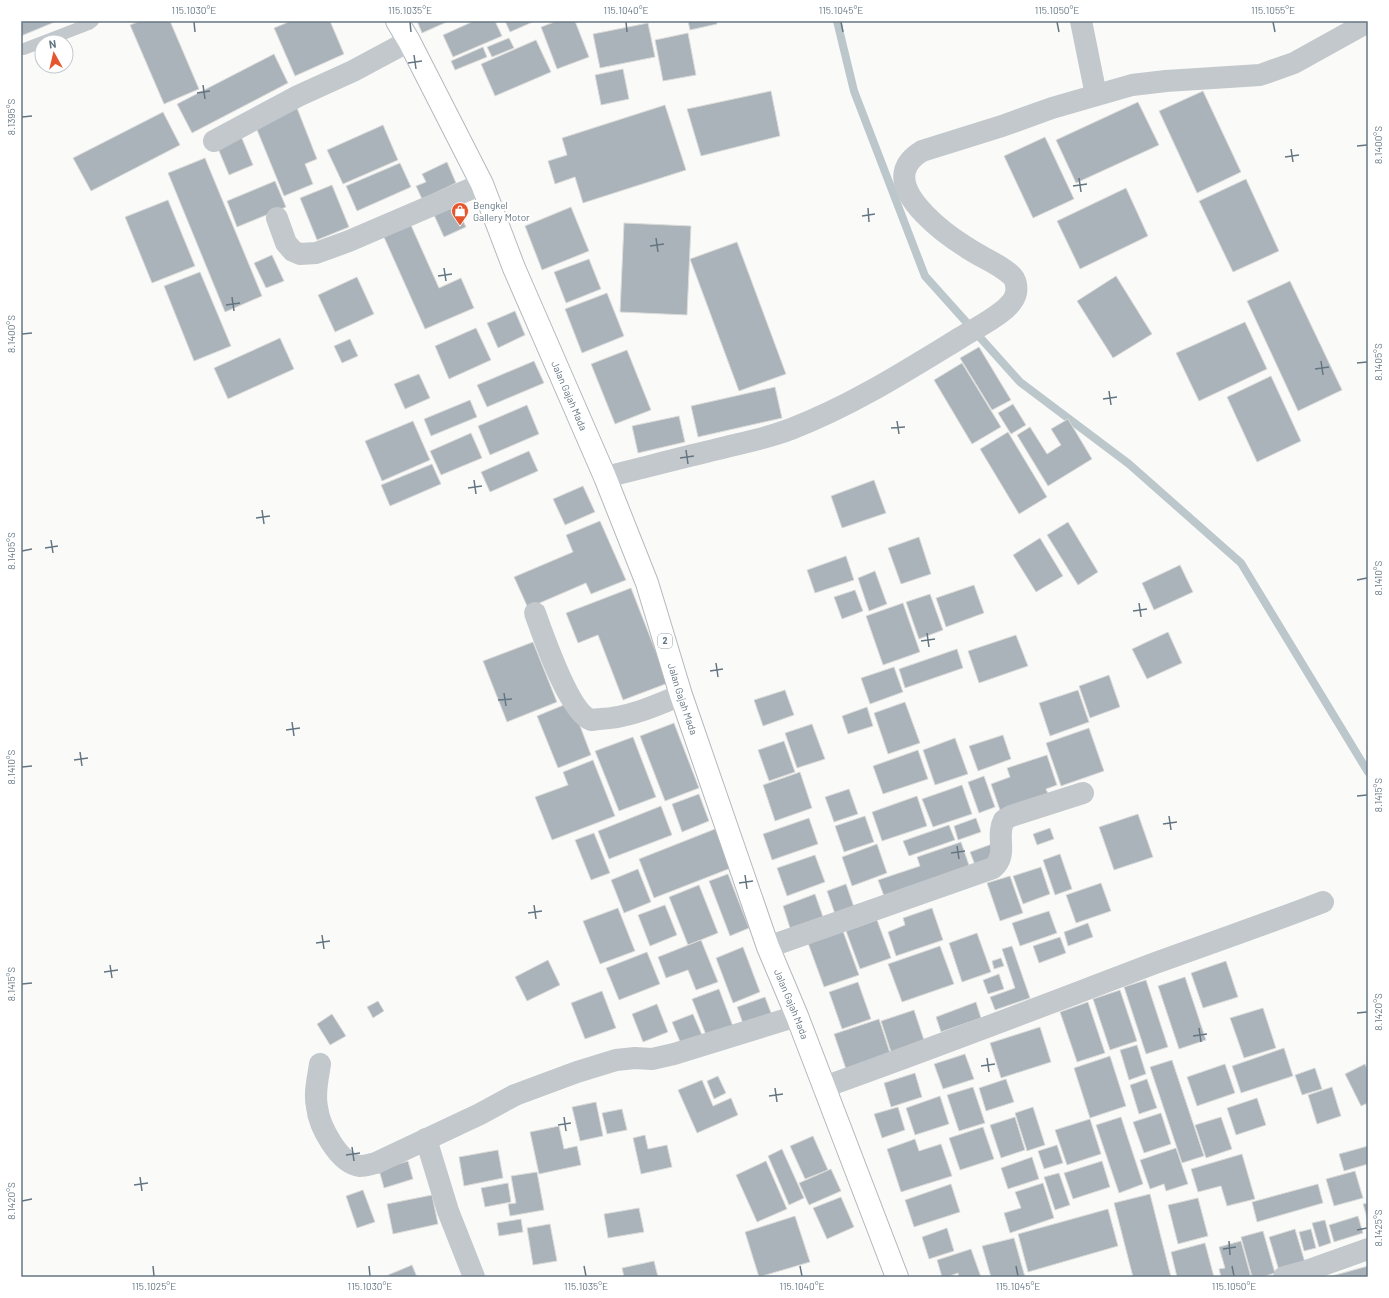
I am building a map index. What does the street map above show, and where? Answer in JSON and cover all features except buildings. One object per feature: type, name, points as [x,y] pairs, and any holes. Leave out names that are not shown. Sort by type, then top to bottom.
[{"type":"highway","name":"Jalan Gajah Mada","points":[[397,21],[409,41],[482,184],[514,268],[605,477],[647,583],[681,695],[768,947],[797,1016],[897,1277]]},
{"type":"street","points":[[1082,21],[1096,95]]},
{"type":"street","points":[[605,477],[790,430],[857,399],[895,378],[1009,306],[1014,299],[1016,291],[1016,283],[1013,275],[966,247],[928,218],[910,197],[904,180],[905,169],[912,158],[922,151],[1002,126],[1052,108],[1132,85],[1260,75],[1294,63],[1368,22]]},
{"type":"street","points":[[214,141],[298,96],[353,71],[409,41]]},
{"type":"street","points":[[277,218],[286,243],[293,251],[300,254],[316,253],[349,241],[482,184]]},
{"type":"street","points":[[535,613],[553,661],[571,699],[580,713],[591,720],[608,719],[634,713],[681,695]]},
{"type":"street","points":[[768,947],[993,868],[1001,857],[1000,832],[1004,820],[1011,816],[1083,793]]},
{"type":"street","points":[[824,1087],[1323,902]]},
{"type":"street","points":[[320,1064],[316,1094],[317,1108],[327,1135],[337,1151],[346,1161],[360,1166],[376,1164],[480,1114],[515,1095],[577,1072],[616,1060],[635,1058],[652,1059],[674,1054],[797,1016]]},
{"type":"street","points":[[426,1140],[448,1211],[474,1277]]},
{"type":"street","points":[[1284,1277],[1306,1271],[1368,1249]]},
{"type":"lane","points":[[24,49],[89,24],[93,21]]},
{"type":"waterway","points":[[837,21],[854,91],[925,276],[1020,382],[1129,464],[1241,563],[1368,772]]},
{"type":"place","name":"Bengkel Gallery Motor","points":[[460,226]]}]
